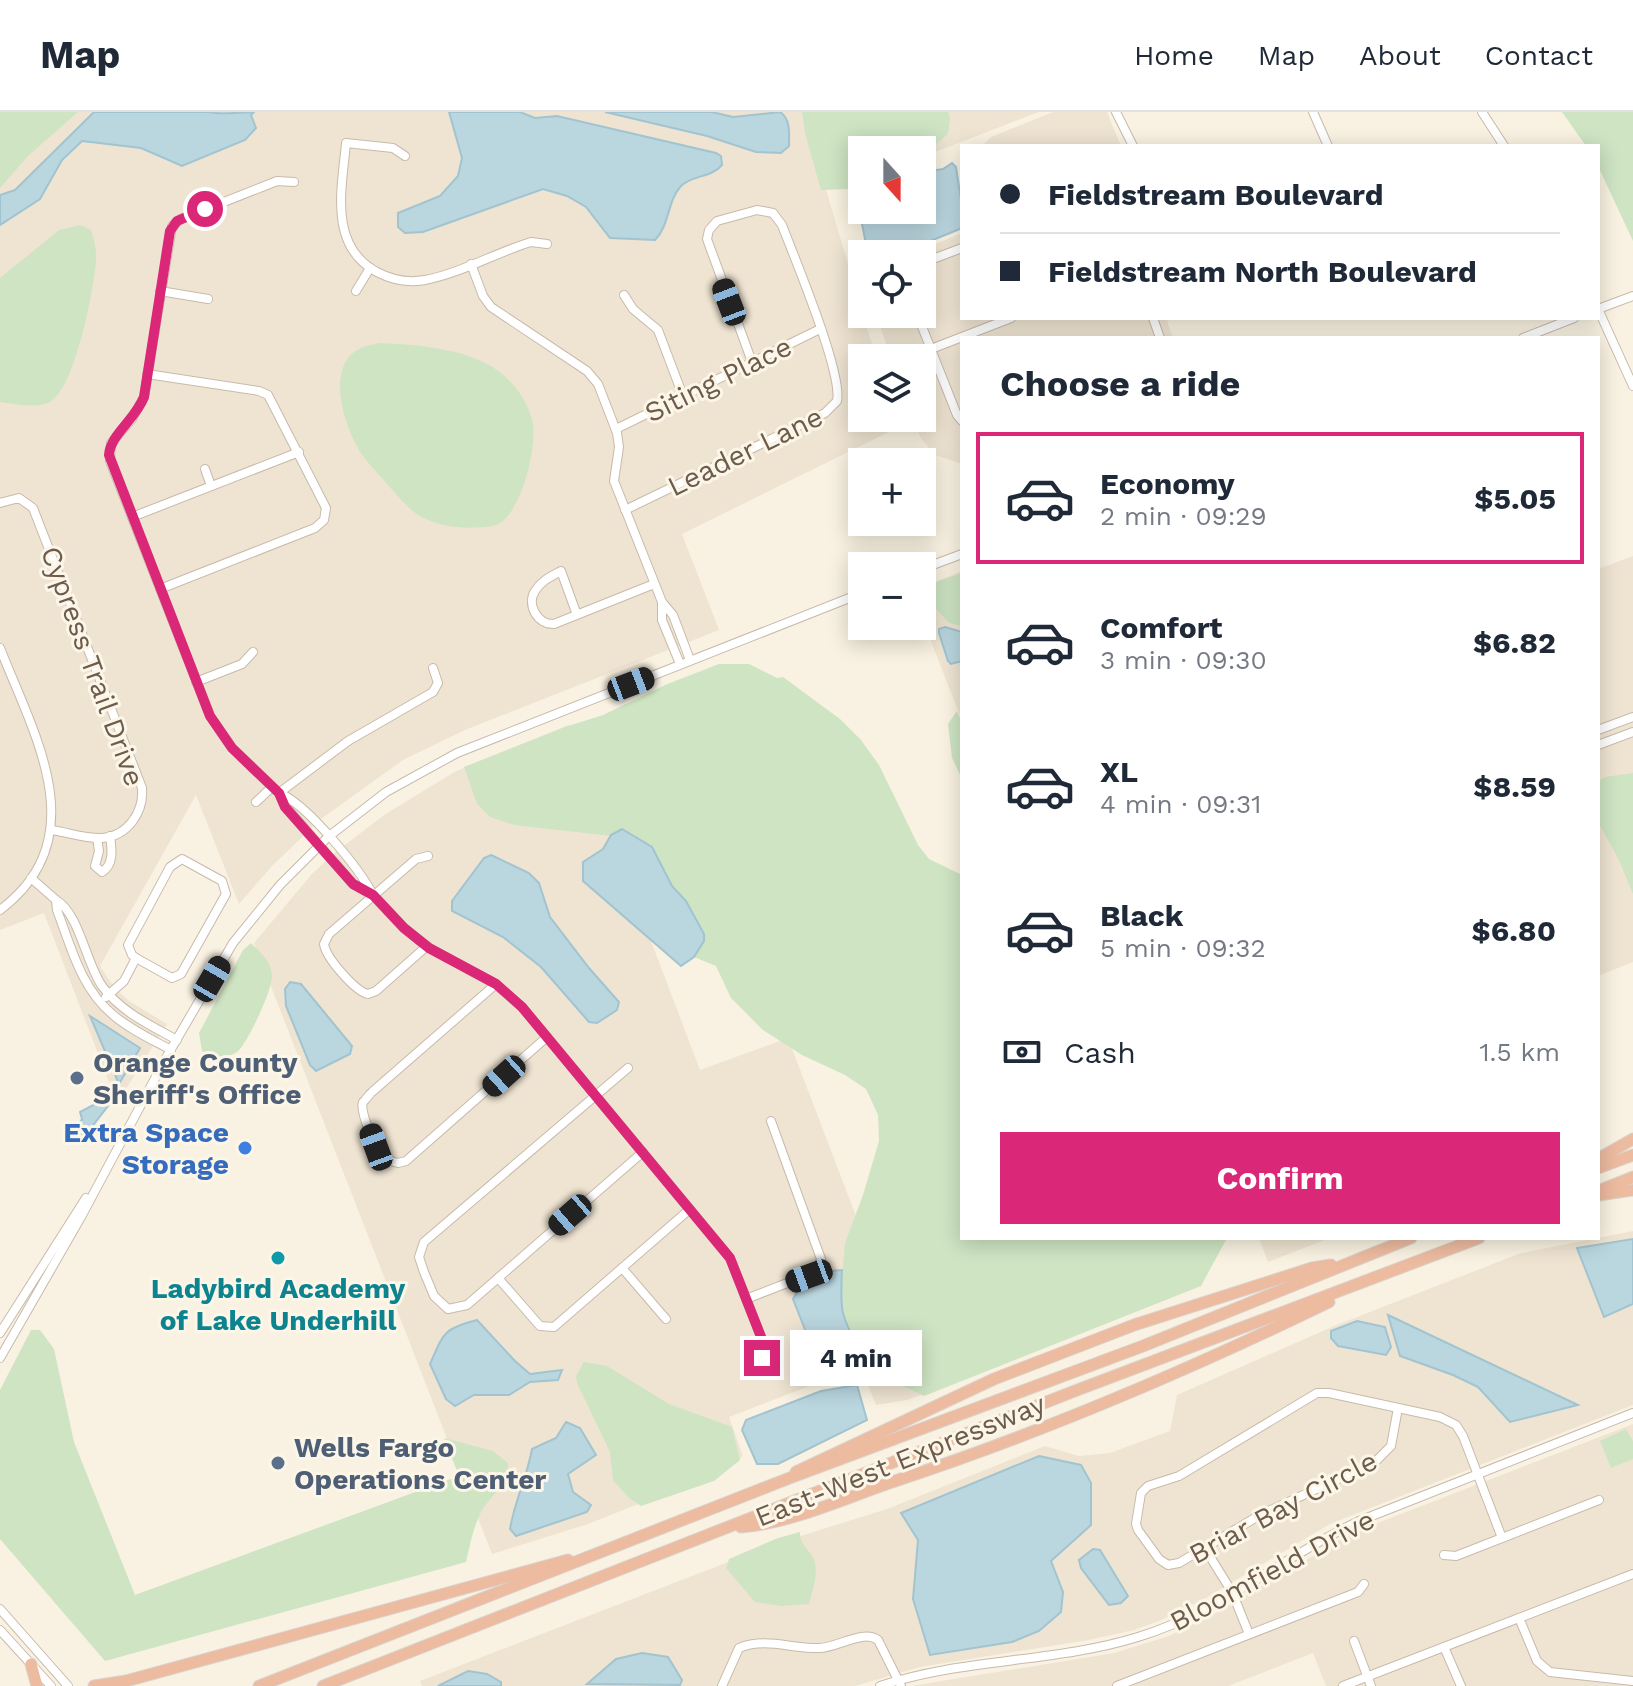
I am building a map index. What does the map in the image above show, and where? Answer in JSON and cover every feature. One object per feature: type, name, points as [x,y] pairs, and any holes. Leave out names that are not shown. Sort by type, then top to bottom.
[{"type":"highway","points":[[1600,1158],[1633,1139]]},
{"type":"highway","points":[[1600,1167],[1633,1155]]},
{"type":"highway","points":[[1600,1192],[1633,1177]]},
{"type":"highway","points":[[1600,1193],[1633,1190]]},
{"type":"highway","name":"East-West Expressway","points":[[259,1686],[787,1479],[1143,1346],[1406,1240]]},
{"type":"highway","name":"East-West Expressway","points":[[323,1686],[1072,1392],[1474,1240]]},
{"type":"highway","points":[[787,1479],[800,1468],[962,1392],[1134,1325],[1312,1268],[1347,1263]]},
{"type":"highway","points":[[729,1529],[756,1526],[825,1505],[983,1450],[1207,1360],[1332,1301],[1352,1287]]},
{"type":"highway","points":[[94,1686],[126,1681],[558,1562],[584,1558]]},
{"type":"highway","points":[[31,1664],[37,1686]]},
{"type":"highway","points":[[114,1686],[126,1681]]},
{"type":"street","points":[[1116,112],[1132,144]]},
{"type":"street","points":[[1313,112],[1327,144]]},
{"type":"street","points":[[1482,112],[1503,144]]},
{"type":"street","points":[[405,156],[393,148],[346,143],[341,223],[352,250],[370,268],[391,279],[413,281],[431,278],[531,242],[547,244]]},
{"type":"street","points":[[294,182],[277,181],[177,221],[170,231],[144,397],[138,410],[114,438],[109,448],[110,461],[210,716],[226,741],[276,790],[285,807],[353,884],[373,895]]},
{"type":"street","name":"Leader Lane","points":[[625,510],[831,408],[837,401],[838,390],[820,329],[782,225],[775,215],[757,210],[720,220],[709,230],[708,245],[752,362]]},
{"type":"street","points":[[936,258],[960,249]]},
{"type":"street","points":[[471,264],[483,296],[491,307],[595,378],[616,429],[619,447],[614,479],[654,584],[662,602],[673,615],[690,660]]},
{"type":"street","points":[[356,291],[370,268]]},
{"type":"street","points":[[160,291],[208,299]]},
{"type":"street","points":[[624,295],[633,309],[659,331],[683,396]]},
{"type":"street","points":[[1600,308],[1633,296]]},
{"type":"street","points":[[1600,313],[1633,386]]},
{"type":"street","points":[[965,336],[1006,320]]},
{"type":"street","points":[[1528,336],[1569,320]]},
{"type":"street","name":"Siting Place","points":[[616,429],[820,329]]},
{"type":"street","points":[[936,347],[960,338]]},
{"type":"street","points":[[936,362],[960,419]]},
{"type":"street","points":[[147,374],[264,393],[272,400],[325,504],[325,515],[320,524],[160,589]]},
{"type":"street","points":[[132,517],[299,452]]},
{"type":"street","points":[[205,469],[211,486]]},
{"type":"street","name":"Cypress Trail Drive","points":[[0,503],[19,498],[33,508],[141,783],[143,797],[138,815],[126,828],[110,836]]},
{"type":"street","points":[[936,564],[960,555]]},
{"type":"street","points":[[577,615],[561,571],[545,579],[533,593],[532,603],[542,623],[550,625],[577,615],[654,584]]},
{"type":"street","points":[[0,1358],[233,943],[280,885],[328,837],[386,792],[440,761],[848,598]]},
{"type":"street","points":[[662,602],[662,620],[680,664]]},
{"type":"street","points":[[0,648],[47,771],[52,799],[51,830],[44,852],[31,878],[14,899],[0,910]]},
{"type":"street","points":[[196,682],[242,664],[253,652]]},
{"type":"street","points":[[256,802],[348,741],[433,692],[438,683],[433,668]]},
{"type":"street","points":[[1600,729],[1633,717]]},
{"type":"street","points":[[1600,744],[1633,732]]},
{"type":"street","points":[[276,790],[294,799],[362,875],[373,895],[404,928],[427,946],[496,984],[522,1007],[730,1258],[765,1347],[762,1358]]},
{"type":"street","points":[[51,830],[97,838],[110,836],[110,860],[108,868],[102,872],[95,866],[99,851],[97,838]]},
{"type":"street","points":[[427,946],[376,991],[368,994],[360,992],[327,955],[324,944],[329,934],[373,895],[416,859],[428,856]]},
{"type":"street","points":[[186,859],[222,881],[226,890],[224,898],[181,974],[172,978],[136,958],[128,945],[170,867],[178,860],[186,859]]},
{"type":"street","points":[[31,878],[66,906],[93,971],[109,994],[132,1014],[177,1040]]},
{"type":"street","points":[[56,900],[56,909],[82,976],[100,1002],[124,1023],[171,1050]]},
{"type":"street","points":[[68,939],[78,935]]},
{"type":"street","points":[[100,1002],[124,981],[136,958]]},
{"type":"street","points":[[496,984],[363,1102],[363,1110],[380,1156],[390,1162],[406,1161],[547,1037]]},
{"type":"street","points":[[628,1068],[424,1242],[419,1257],[434,1296],[442,1306],[457,1309],[467,1305],[643,1152]]},
{"type":"street","points":[[746,1299],[809,1276],[817,1270],[821,1259],[771,1121]]},
{"type":"street","points":[[0,1333],[96,1185]]},
{"type":"street","points":[[498,1278],[540,1326],[554,1327],[690,1209]]},
{"type":"street","points":[[622,1268],[666,1319]]},
{"type":"street","name":"Briar Bay Circle","points":[[1398,1408],[1391,1446],[1375,1462],[1260,1515],[1179,1563],[1168,1565],[1159,1559],[1136,1524],[1141,1493],[1148,1486],[1179,1476],[1317,1393],[1329,1393],[1440,1417],[1456,1425],[1502,1538]]},
{"type":"street","name":"Bloomfield Drive","points":[[880,1686],[1136,1638],[1188,1618],[1335,1532],[1633,1413]]},
{"type":"street","points":[[1444,1555],[1456,1556],[1599,1500]]},
{"type":"street","points":[[1204,1547],[1232,1592],[1249,1634]]},
{"type":"street","points":[[1343,1686],[1369,1681],[1444,1647],[1633,1574]]},
{"type":"street","points":[[1117,1686],[1358,1592],[1364,1584]]},
{"type":"street","points":[[0,1609],[68,1686]]},
{"type":"street","points":[[1519,1618],[1537,1661],[1550,1672],[1633,1681]]},
{"type":"street","points":[[0,1630],[51,1686]]},
{"type":"street","points":[[722,1686],[739,1648],[750,1643],[819,1648],[868,1636],[878,1640],[900,1683]]},
{"type":"street","points":[[1354,1641],[1369,1681]]},
{"type":"street","points":[[1444,1647],[1461,1686]]},
{"type":"shaded area","points":[[0,112],[803,112],[848,264],[848,328],[867,328],[872,344],[848,344],[848,432],[889,432],[856,448],[848,448],[848,452],[682,534],[719,630],[465,730],[403,760],[321,819],[272,866],[239,904],[196,795],[100,966],[114,987],[129,1001],[167,1024],[117,1103],[44,913],[0,930]]},
{"type":"shaded area","points":[[920,112],[1039,112],[936,152],[936,136],[929,136]]},
{"type":"shaded area","points":[[1053,112],[1107,112],[1120,144],[984,144],[991,137]]},
{"type":"shaded area","points":[[960,234],[960,320],[1170,320],[1167,321],[1172,336],[960,336],[960,463],[936,455],[936,448],[929,448],[918,432],[936,432],[936,344],[886,344],[881,328],[936,328],[936,244]]},
{"type":"shaded area","points":[[1633,556],[1633,962],[1600,975],[1600,568]]},
{"type":"shaded area","points":[[960,572],[960,716],[931,640],[936,640],[936,581]]},
{"type":"shaded area","points":[[569,725],[700,1070],[788,1038],[924,1394],[876,1405],[861,1367],[820,1382],[729,1417],[743,1456],[722,1471],[588,1524],[492,1554],[254,943],[311,875],[384,815],[456,771]]},
{"type":"shaded area","points":[[1633,1231],[1633,1405],[1330,1524],[1206,1598],[1159,1621],[1089,1640],[920,1667],[855,1686],[422,1686],[420,1681],[775,1544],[887,1509],[1045,1446],[1079,1456],[1110,1453],[1170,1431],[1177,1395],[1334,1326],[1521,1253],[1600,1240],[1600,1237]]},
{"type":"shaded area","points":[[1260,1240],[1325,1240],[1268,1262]]},
{"type":"shaded area","points":[[1633,1424],[1633,1686],[1326,1686],[1313,1653],[1228,1686],[911,1686],[1114,1653],[1169,1636],[1214,1614],[1352,1533]]},
{"type":"green space","points":[[0,112],[78,112],[28,156],[0,188]]},
{"type":"green space","points":[[802,112],[948,112],[950,118],[948,134],[936,144],[936,136],[848,136],[848,189],[821,190]]},
{"type":"green space","points":[[1562,112],[1633,112],[1633,241],[1600,170],[1600,144],[1585,144]]},
{"type":"green space","points":[[80,225],[91,230],[96,261],[82,337],[67,378],[50,402],[25,405],[0,402],[0,278],[59,230]]},
{"type":"green space","points":[[379,343],[427,347],[474,358],[501,373],[522,396],[533,424],[532,449],[519,498],[503,521],[493,526],[466,528],[430,521],[408,507],[363,456],[344,415],[340,383],[349,356],[363,347]]},
{"type":"green space","points":[[960,574],[960,626],[949,623],[936,609],[936,582]]},
{"type":"green space","points":[[719,664],[749,664],[777,678],[783,677],[840,719],[861,740],[879,765],[918,845],[929,859],[960,874],[960,1240],[1226,1240],[1201,1286],[924,1396],[901,1385],[859,1349],[843,1318],[840,1303],[845,1243],[879,1141],[878,1115],[866,1089],[763,1030],[731,998],[716,966],[694,957],[704,941],[704,934],[686,901],[672,886],[652,847],[612,836],[514,825],[490,817],[477,804],[464,767],[603,715],[665,685]]},
{"type":"green space","points":[[957,711],[960,718],[960,775],[952,758],[948,724]]},
{"type":"green space","points":[[1633,773],[1633,894],[1600,826],[1600,781]]},
{"type":"green space","points":[[251,943],[270,965],[271,982],[264,1003],[238,1051],[225,1056],[206,1053],[202,1051],[199,1033],[243,950]]},
{"type":"green space","points":[[31,1330],[40,1330],[54,1349],[74,1442],[135,1595],[459,1476],[444,1438],[493,1451],[508,1463],[506,1477],[481,1512],[466,1562],[105,1661],[0,1539],[0,1390]]},
{"type":"green space","points":[[584,1362],[607,1366],[669,1404],[732,1427],[740,1460],[714,1481],[641,1506],[613,1480],[610,1452],[577,1383],[576,1376]]},
{"type":"green space","points":[[1626,1429],[1633,1441],[1633,1459],[1611,1468],[1600,1441]]},
{"type":"green space","points":[[800,1532],[816,1568],[809,1604],[781,1606],[755,1602],[726,1568],[729,1559]]},
{"type":"water","points":[[94,112],[254,112],[251,115],[256,128],[245,140],[182,166],[141,148],[82,141],[62,160],[40,199],[0,225],[0,195],[15,190]]},
{"type":"water","points":[[449,112],[520,112],[535,118],[557,116],[716,153],[721,156],[722,165],[681,186],[655,240],[610,238],[586,207],[567,196],[543,189],[423,232],[405,233],[398,227],[398,213],[440,196],[458,176],[462,158]]},
{"type":"water","points":[[605,112],[712,112],[733,117],[780,112],[788,123],[789,146],[781,153],[756,152],[707,136]]},
{"type":"water","points":[[952,163],[956,167],[960,229],[933,240],[865,240],[862,224],[936,224],[936,170]]},
{"type":"water","points":[[945,627],[960,631],[960,662],[951,664],[948,661],[939,629]]},
{"type":"water","points":[[622,829],[652,847],[672,886],[686,901],[704,934],[704,941],[694,957],[681,966],[583,881],[583,862],[603,849],[611,835]]},
{"type":"water","points":[[491,855],[529,873],[539,883],[550,917],[619,1002],[617,1010],[597,1023],[589,1022],[541,967],[503,937],[452,911],[452,901],[484,858]]},
{"type":"water","points":[[290,982],[301,984],[352,1046],[350,1054],[316,1071],[310,1065],[286,1006],[285,989]]},
{"type":"water","points":[[90,1016],[140,1048],[119,1084]]},
{"type":"water","points":[[95,1104],[108,1106],[84,1137],[77,1127],[82,1119],[80,1112]]},
{"type":"water","points":[[1633,1239],[1633,1304],[1604,1317],[1577,1248]]},
{"type":"water","points":[[842,1270],[843,1311],[859,1349],[856,1360],[827,1372],[819,1365],[793,1299],[797,1292],[820,1283],[829,1271]]},
{"type":"water","points":[[1388,1315],[1578,1405],[1510,1422],[1478,1387],[1400,1356]]},
{"type":"water","points":[[477,1320],[530,1374],[562,1370],[558,1380],[530,1382],[509,1395],[474,1395],[455,1406],[446,1399],[430,1364],[446,1333]]},
{"type":"water","points":[[1357,1321],[1385,1327],[1391,1347],[1386,1355],[1338,1346],[1331,1338],[1331,1331]]},
{"type":"water","points":[[857,1385],[867,1420],[778,1464],[757,1464],[742,1430],[746,1420],[821,1391]]},
{"type":"water","points":[[566,1422],[580,1428],[596,1455],[568,1474],[573,1492],[591,1505],[587,1512],[516,1536],[510,1529],[532,1449],[556,1438]]},
{"type":"water","points":[[1039,1456],[1081,1465],[1091,1483],[1091,1525],[1051,1561],[1063,1592],[1061,1612],[1039,1631],[1012,1642],[930,1655],[913,1599],[918,1540],[901,1513]]},
{"type":"water","points":[[1093,1549],[1100,1550],[1128,1596],[1121,1603],[1109,1605],[1081,1568],[1079,1560]]},
{"type":"water","points":[[642,1653],[668,1657],[682,1680],[680,1685],[587,1684],[616,1659]]},
{"type":"water","points":[[468,1671],[487,1674],[501,1682],[501,1686],[438,1686]]},
{"type":"place","name":"Orange County Sheriff's Office","points":[[77,1078]]},
{"type":"place","name":"Extra Space Storage","points":[[245,1148]]},
{"type":"place","name":"Ladybird Academy of Lake Underhill","points":[[278,1258]]},
{"type":"place","name":"Wells Fargo Operations Center","points":[[278,1463]]},
{"type":"route","points":[[205,209],[177,221],[170,231],[144,397],[135,416],[112,440],[109,455],[210,716],[232,748],[279,793],[285,807],[353,884],[373,895],[404,928],[429,948],[496,984],[522,1007],[730,1258],[765,1347],[762,1358]]}]
